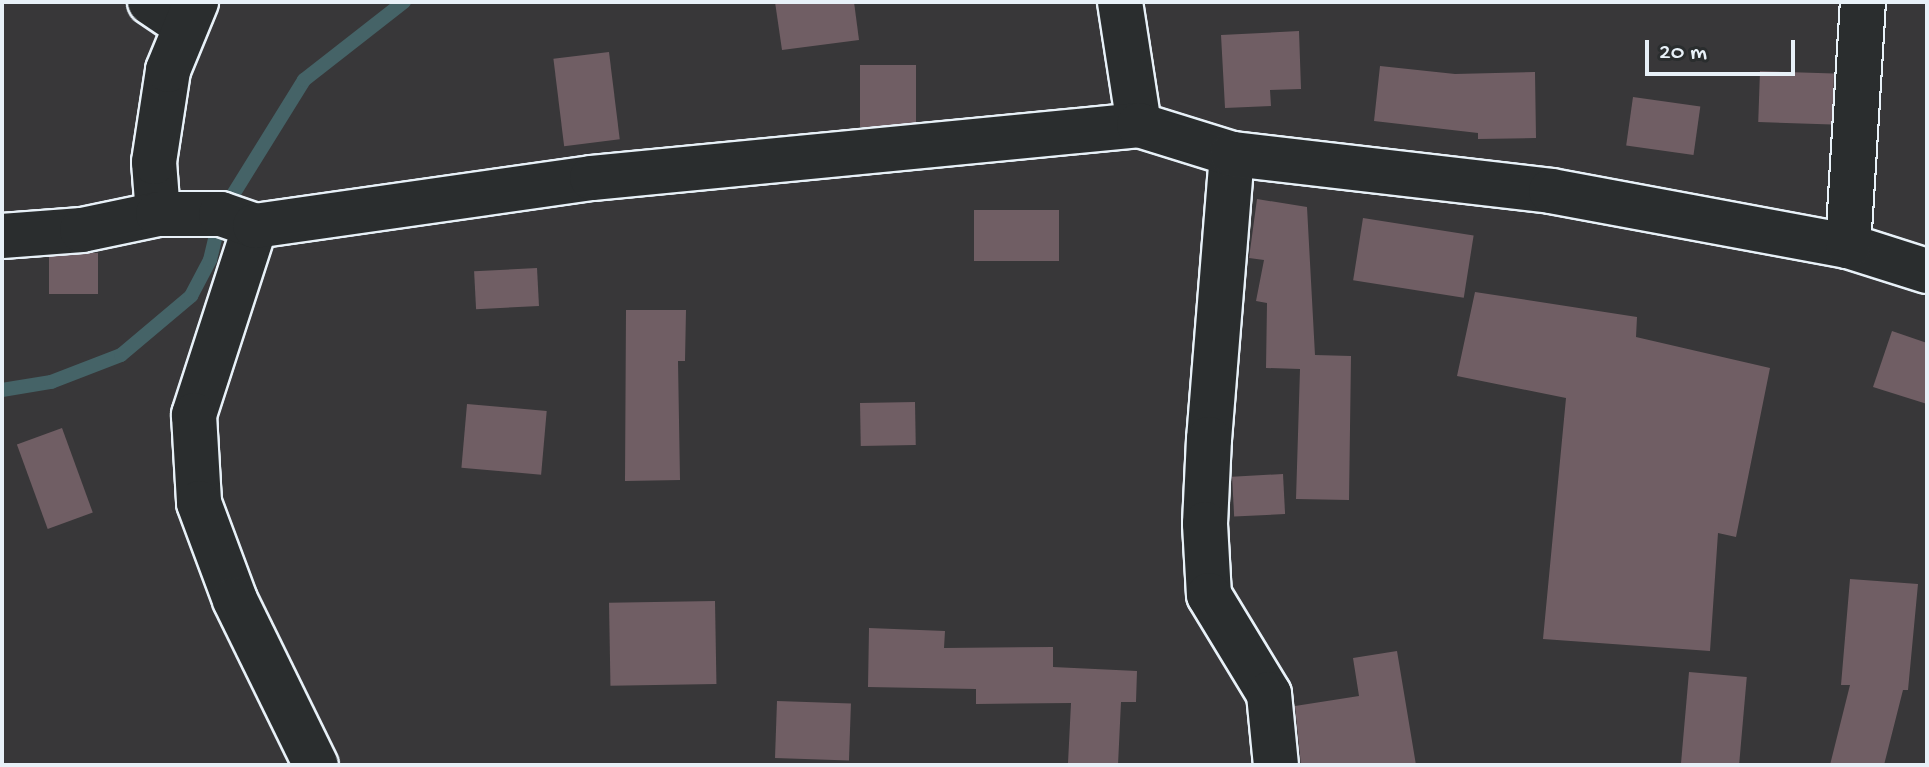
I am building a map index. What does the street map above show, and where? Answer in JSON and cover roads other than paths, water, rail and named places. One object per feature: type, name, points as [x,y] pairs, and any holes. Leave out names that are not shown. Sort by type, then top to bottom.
[{"type":"street","points":[[1120,2],[1139,125]]},
{"type":"street","points":[[1848,246],[1863,2]]},
{"type":"street","points":[[158,214],[154,162],[176,9]]},
{"type":"street","points":[[2,236],[82,230],[158,214],[221,214],[255,226],[592,178],[1139,125],[1232,154],[1551,191],[1848,246],[1927,271]]},
{"type":"street","points":[[1232,154],[1209,439],[1205,524],[1209,595],[1269,694],[1276,765]]},
{"type":"street","points":[[255,226],[194,415],[199,503],[235,600],[316,765]]},
{"type":"waterway","points":[[2,390],[51,382],[121,355],[191,296],[210,260],[221,214],[304,80],[404,2]]}]
